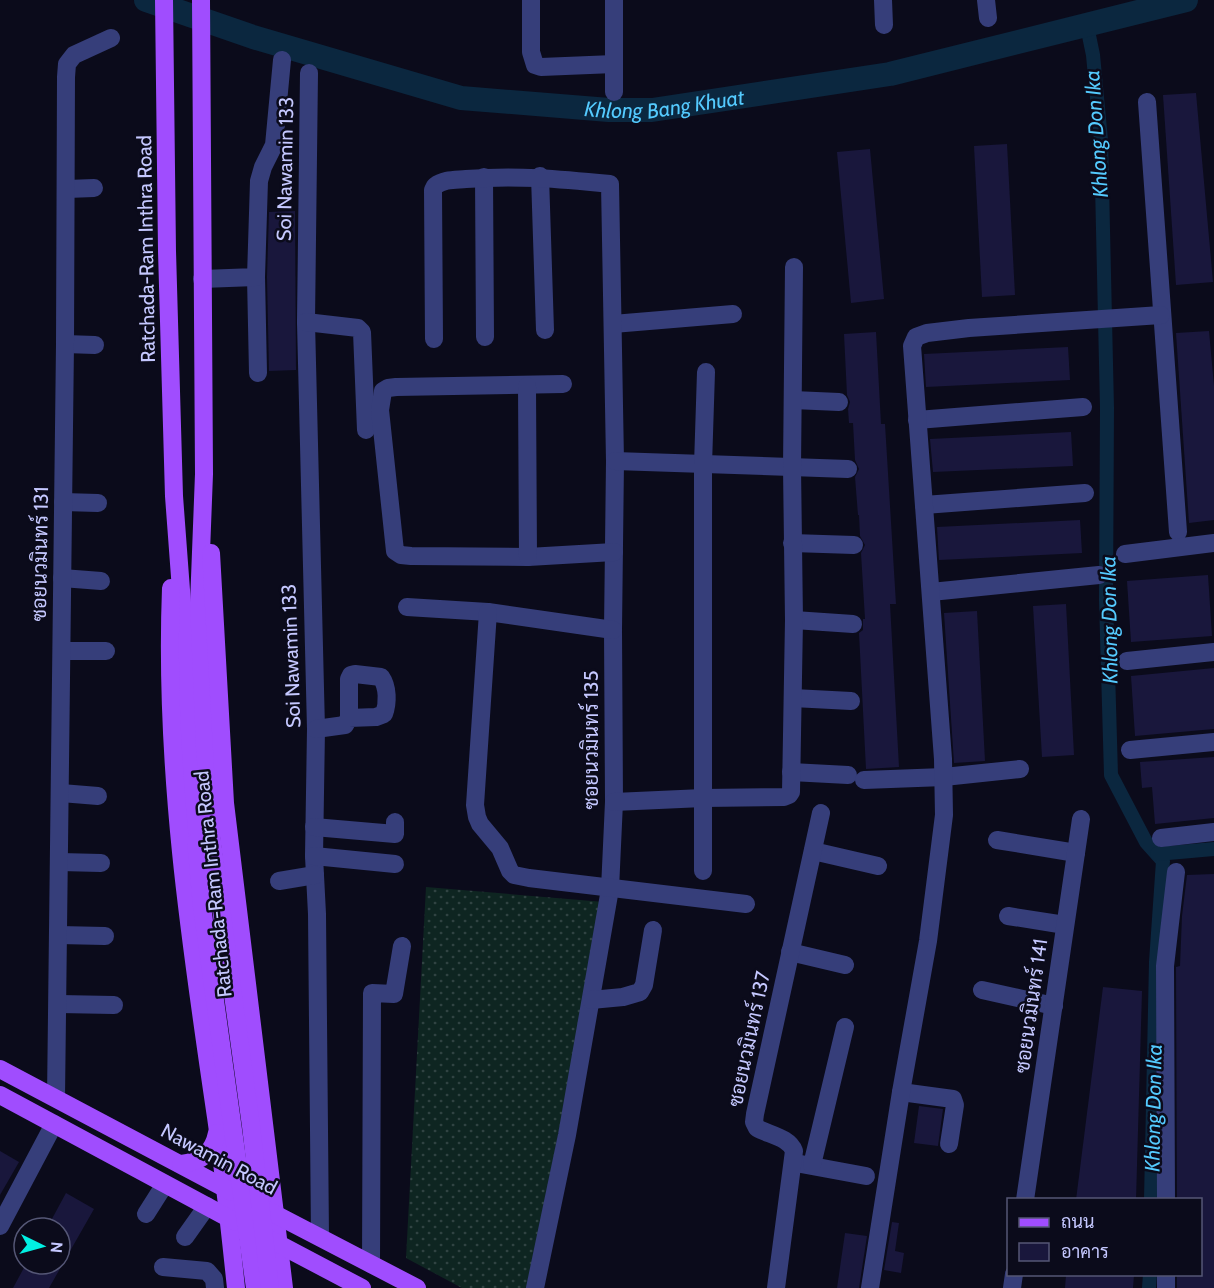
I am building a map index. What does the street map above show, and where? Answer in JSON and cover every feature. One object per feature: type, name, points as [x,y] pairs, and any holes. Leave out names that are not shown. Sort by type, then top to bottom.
[{"type":"main road","name":"Ratchada-Ram Inthra Road","points":[[164,0],[167,251],[174,496],[183,616],[188,746],[279,1288]]},
{"type":"main road","name":"Ratchada-Ram Inthra Road","points":[[201,0],[204,474],[199,604],[205,748],[202,907],[255,1288]]},
{"type":"main road","name":"Ratchada-Ram Inthra Road","points":[[204,474],[214,594],[225,803],[275,1214],[279,1288]]},
{"type":"main road","name":"Ratchada-Ram Inthra Road","points":[[174,496],[169,620],[171,740],[190,940],[217,1126],[221,1186],[236,1288]]},
{"type":"main road","name":"Nawamin Road","points":[[0,1069],[417,1288]]},
{"type":"main road","points":[[0,1095],[362,1288]]},
{"type":"main road","points":[[181,1164],[192,1163],[202,1158],[214,1146],[217,1126],[244,1137],[258,1131],[263,1123]]},
{"type":"main road","points":[[207,1206],[221,1186]]},
{"type":"main road","points":[[279,1288],[312,1261],[320,1237]]},
{"type":"street","points":[[531,0],[531,51],[535,65],[541,67],[614,64]]},
{"type":"street","points":[[614,0],[614,92]]},
{"type":"street","points":[[883,0],[884,25]]},
{"type":"street","name":"ซอยนวมินทร์ 131","points":[[56,1098],[59,1004],[67,64],[74,55],[111,38]]},
{"type":"street","points":[[258,373],[256,277],[259,181],[262,167],[274,145],[282,60]]},
{"type":"street","name":"Soi Nawamin 133","points":[[309,73],[306,322],[316,729],[314,856],[317,914],[320,1237]]},
{"type":"street","points":[[1147,102],[1178,532]]},
{"type":"street","points":[[434,339],[433,190],[435,186],[445,181],[484,177],[540,176],[545,330]]},
{"type":"street","name":"ซอยนวมินทร์ 135","points":[[535,1288],[567,1135],[610,889],[614,802],[615,461],[610,184],[540,176]]},
{"type":"street","points":[[484,177],[485,337]]},
{"type":"street","points":[[67,189],[94,188]]},
{"type":"street","points":[[614,802],[784,797],[791,792],[794,620],[792,467],[794,267]]},
{"type":"street","points":[[202,279],[256,277]]},
{"type":"street","points":[[613,324],[733,314]]},
{"type":"street","points":[[870,1288],[928,941],[944,814],[944,777],[912,346],[920,334],[969,328],[1161,315]]},
{"type":"street","points":[[306,322],[358,328],[362,332],[366,430]]},
{"type":"street","points":[[65,344],[95,345]]},
{"type":"street","points":[[703,871],[703,465],[706,372]]},
{"type":"street","points":[[563,384],[388,388],[383,392],[380,410],[393,544],[398,553],[411,556],[528,557],[614,552]]},
{"type":"street","points":[[527,386],[528,557]]},
{"type":"street","points":[[793,400],[839,402]]},
{"type":"street","points":[[917,420],[1083,408]]},
{"type":"street","points":[[615,461],[848,469]]},
{"type":"street","points":[[924,506],[1084,493]]},
{"type":"street","points":[[63,502],[98,503]]},
{"type":"street","points":[[792,543],[854,545]]},
{"type":"street","points":[[1125,554],[1214,543]]},
{"type":"street","points":[[931,592],[1100,575]]},
{"type":"street","points":[[62,578],[101,581]]},
{"type":"street","points":[[407,607],[488,612],[613,630]]},
{"type":"street","points":[[488,612],[475,805],[480,824],[495,840],[505,864],[514,875],[610,889],[746,904]]},
{"type":"street","points":[[794,620],[853,624]]},
{"type":"street","points":[[62,651],[105,651]]},
{"type":"street","points":[[1127,661],[1214,652]]},
{"type":"street","points":[[793,698],[851,701]]},
{"type":"street","points":[[316,729],[340,727],[345,725],[349,717]]},
{"type":"street","points":[[1130,750],[1214,742]]},
{"type":"street","points":[[792,772],[856,777],[944,777],[1020,769]]},
{"type":"street","points":[[61,793],[98,796]]},
{"type":"street","name":"ซอยนวมินทร์ 137","points":[[803,1164],[792,1144],[757,1128],[754,1122],[821,813]]},
{"type":"street","name":"ซอยนวมินทร์ 141","points":[[1025,1198],[1081,819]]},
{"type":"street","points":[[314,827],[395,828],[396,869],[314,856]]},
{"type":"street","points":[[1161,838],[1214,832]]},
{"type":"street","points":[[997,840],[1076,853]]},
{"type":"street","points":[[813,851],[878,866]]},
{"type":"street","points":[[60,862],[101,863]]},
{"type":"street","points":[[1166,1198],[1165,966],[1176,872]]},
{"type":"street","points":[[279,881],[315,875]]},
{"type":"street","points":[[1008,916],[1065,925]]},
{"type":"street","points":[[591,1000],[623,997],[640,992],[644,985],[653,930]]},
{"type":"street","points":[[59,935],[105,936]]},
{"type":"street","points":[[371,1264],[372,993],[394,994],[402,946]]},
{"type":"street","points":[[790,952],[845,964]]},
{"type":"street","points":[[982,990],[1054,1006]]},
{"type":"street","points":[[59,1004],[114,1005]]},
{"type":"street","points":[[776,1288],[803,1164],[845,1027]]},
{"type":"street","points":[[902,1092],[953,1099],[955,1105],[949,1144]]},
{"type":"street","points":[[0,1226],[54,1124]]},
{"type":"street","points":[[803,1164],[866,1176]]},
{"type":"street","points":[[146,1214],[165,1184]]},
{"type":"street","points":[[184,1237],[207,1206]]},
{"type":"street","points":[[164,1267],[207,1271],[214,1279],[215,1288]]},
{"type":"green space","points":[[426,887],[604,902],[528,1288],[462,1288],[406,1258]]},
{"type":"building","points":[[1196,93],[1213,282],[1176,285],[1163,95]]},
{"type":"building","points":[[1007,144],[1015,295],[982,297],[974,146]]},
{"type":"building","points":[[870,149],[884,299],[851,303],[837,152]]},
{"type":"building","points":[[295,211],[296,370],[269,371],[267,277],[269,212]]},
{"type":"building","points":[[1209,331],[1214,386],[1214,520],[1189,523],[1176,333]]},
{"type":"building","points":[[876,332],[881,424],[885,424],[896,604],[890,604],[899,767],[866,769],[859,633],[863,630],[863,619],[865,619],[861,553],[865,545],[860,536],[855,477],[859,469],[855,460],[853,423],[849,423],[850,402],[847,395],[844,334]]},
{"type":"building","points":[[1068,347],[1070,380],[926,387],[924,354]]},
{"type":"building","points":[[1071,432],[1073,466],[933,472],[930,439]]},
{"type":"building","points":[[1080,520],[1082,553],[939,560],[937,527]]},
{"type":"building","points":[[1208,575],[1212,636],[1131,642],[1127,581]]},
{"type":"building","points":[[1066,604],[1074,755],[1042,757],[1033,606]]},
{"type":"building","points":[[977,611],[985,761],[954,763],[944,613]]},
{"type":"building","points":[[1214,668],[1214,729],[1135,736],[1131,676]]},
{"type":"building","points":[[1214,757],[1214,818],[1155,824],[1152,787],[1142,788],[1140,762]]},
{"type":"building","points":[[1214,874],[1214,1288],[1177,1288],[1177,1276],[1202,1276],[1202,1198],[1177,1198],[1176,967],[1180,966],[1182,916],[1187,875]]},
{"type":"building","points":[[1103,987],[1142,991],[1136,1198],[1076,1198]]},
{"type":"building","points":[[919,1106],[943,1109],[938,1146],[914,1143]]},
{"type":"building","points":[[0,1151],[19,1162],[0,1195]]},
{"type":"building","points":[[66,1193],[94,1209],[72,1248],[72,1216],[54,1216]]},
{"type":"building","points":[[892,1222],[899,1223],[895,1251],[904,1253],[901,1273],[884,1270]]},
{"type":"building","points":[[845,1233],[867,1236],[859,1288],[837,1288]]},
{"type":"building","points":[[20,1276],[56,1276],[49,1288],[13,1288]]},
{"type":"building","points":[[1066,1276],[1134,1276],[1133,1288],[1065,1288]]},
{"type":"waterway","name":"Khlong Bang Khuat","points":[[146,0],[253,37],[461,98],[609,110],[652,110],[890,74],[1186,0]]},
{"type":"waterway","name":"Khlong Don Ika","points":[[1087,26],[1093,55],[1101,140],[1107,408],[1106,600],[1111,775],[1146,842],[1163,861],[1156,962],[1151,1198]]},
{"type":"waterway","points":[[1157,854],[1214,849]]},
{"type":"waterway","name":"Khlong Don Ika","points":[[1149,1288],[1150,1276]]}]
